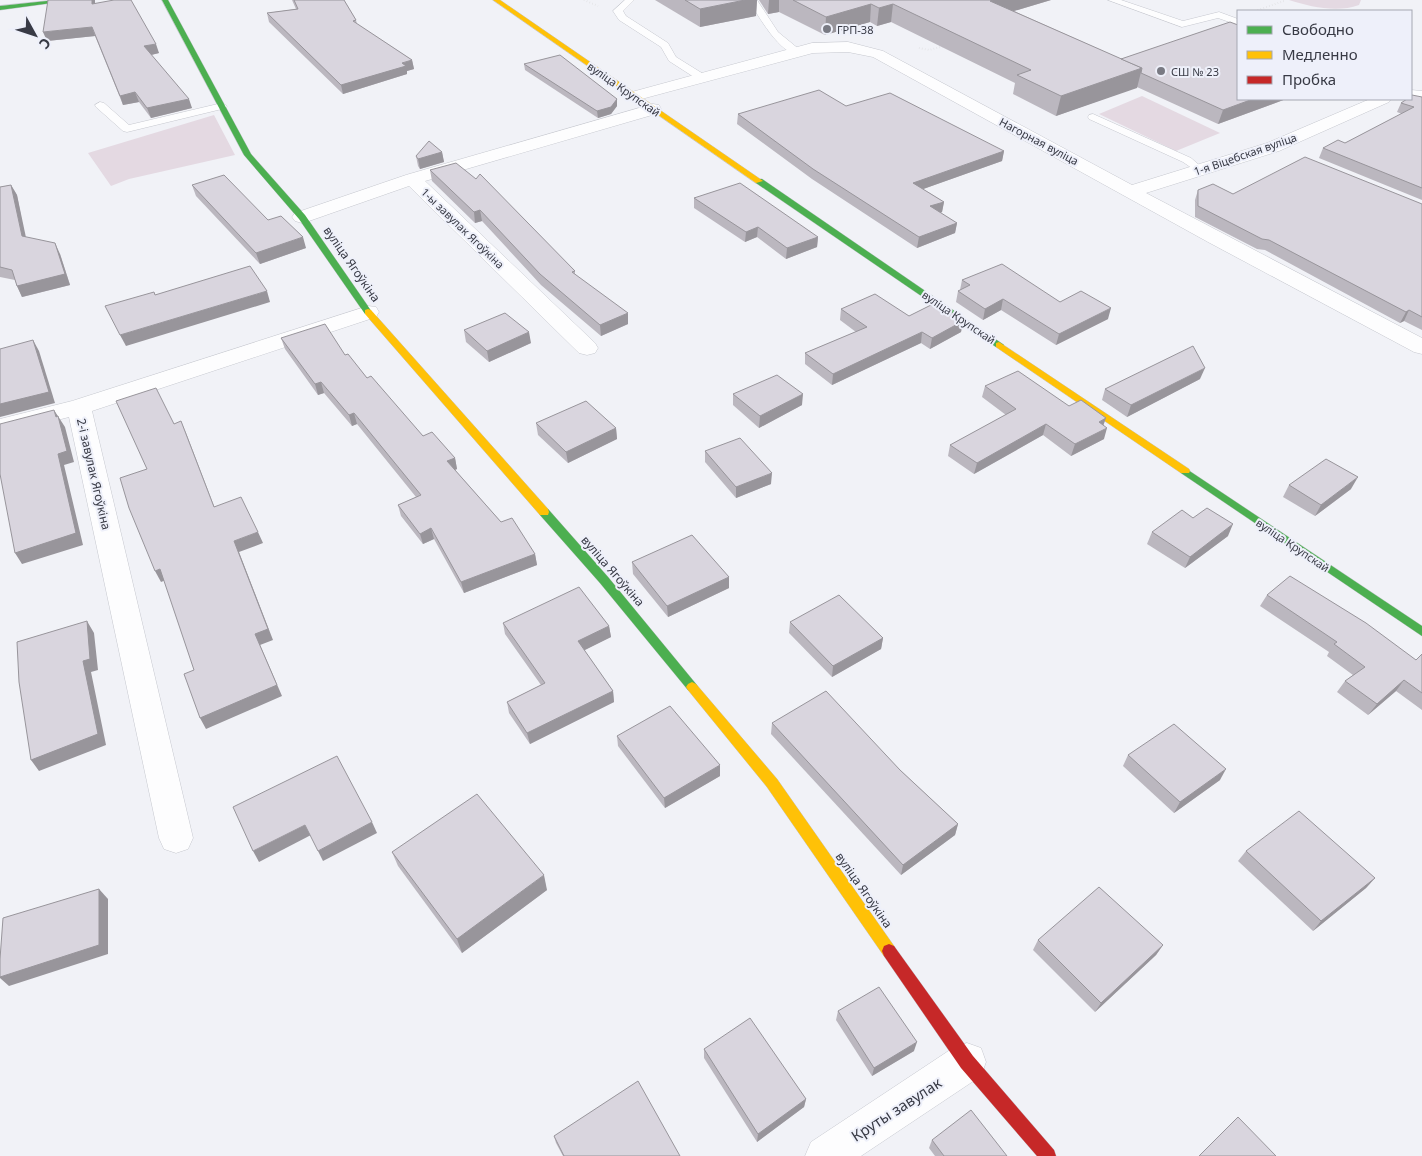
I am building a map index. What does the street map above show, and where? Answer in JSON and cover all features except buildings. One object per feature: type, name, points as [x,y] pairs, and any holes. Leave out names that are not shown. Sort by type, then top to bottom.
[{"type":"street","points":[[0,8],[71,0]]},
{"type":"street","name":"вуліца Ягоўкіна","points":[[166,0],[248,155],[302,217],[368,312],[604,580],[772,783],[967,1062],[1048,1156]]},
{"type":"street","name":"вуліца Крупскай","points":[[496,0],[653,109],[1422,632]]},
{"type":"street","name":"Нагорная вуліца","points":[[634,96],[812,48],[848,47],[878,54],[1422,347]]},
{"type":"street","name":"1-я Віцебская вуліца","points":[[1132,191],[1273,147],[1381,100]]},
{"type":"street","name":"1-ы завулак Ягоўкіна","points":[[587,348],[412,179],[653,109]]},
{"type":"street","points":[[1273,147],[1299,158]]},
{"type":"street","points":[[302,217],[412,179]]},
{"type":"street","name":"2-і завулак Ягоўкіна","points":[[176,838],[79,407],[368,312]]},
{"type":"street","points":[[0,427],[79,407]]},
{"type":"street","name":"Круты завулак","points":[[825,1156],[967,1062]]},
{"type":"lane","points":[[630,0],[618,11],[622,18],[664,45],[672,59],[701,77]]},
{"type":"lane","points":[[753,0],[775,34],[797,52]]},
{"type":"lane","points":[[1112,0],[1182,24],[1218,15],[1237,22]]},
{"type":"lane","points":[[100,106],[127,130],[222,106]]},
{"type":"lane","points":[[1094,117],[1187,160],[1200,170]]},
{"type":"path","points":[[1258,10],[1284,1]]},
{"type":"path","points":[[915,48],[929,50],[948,45]]},
{"type":"shaded area","points":[[1289,0],[1361,0],[1359,5],[1333,9],[1315,7]]},
{"type":"shaded area","points":[[1142,96],[1220,133],[1176,151],[1099,114]]},
{"type":"shaded area","points":[[214,115],[235,155],[129,179],[111,186],[88,153]]},
{"type":"traffic: fast","points":[[0,8],[71,0]]},
{"type":"traffic: fast","points":[[165,0],[248,155],[302,217],[368,312]]},
{"type":"traffic: fast","points":[[759,181],[999,345]]},
{"type":"traffic: fast","points":[[1185,471],[1422,632]]},
{"type":"traffic: fast","points":[[544,512],[604,580],[692,687]]},
{"type":"traffic: slow","points":[[496,0],[759,181]]},
{"type":"traffic: slow","points":[[368,312],[544,512]]},
{"type":"traffic: slow","points":[[999,345],[1185,471]]},
{"type":"traffic: slow","points":[[692,687],[772,783],[889,951]]},
{"type":"traffic: jam","points":[[889,951],[967,1062],[1048,1156]]},
{"type":"place","name":"ГРП-38","points":[[827,29]]},
{"type":"place","name":"СШ № 23","points":[[1161,71]]}]
